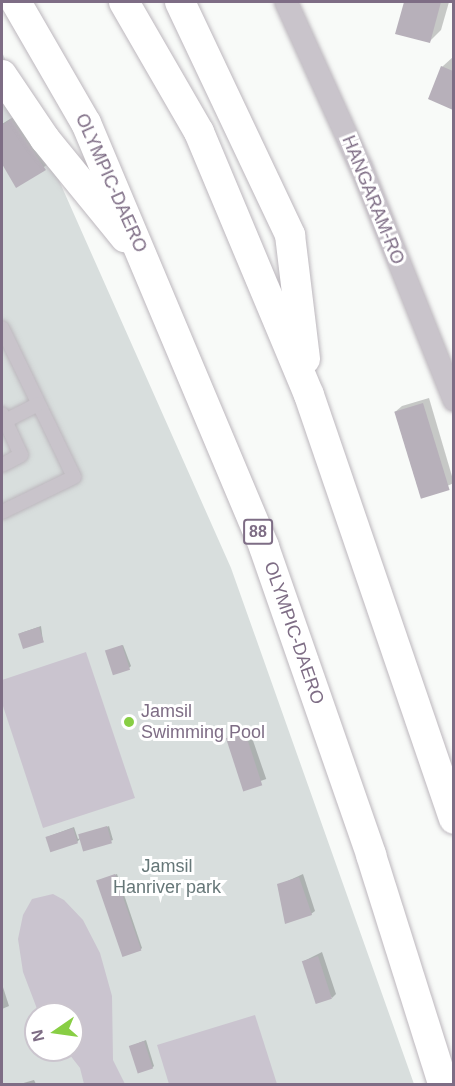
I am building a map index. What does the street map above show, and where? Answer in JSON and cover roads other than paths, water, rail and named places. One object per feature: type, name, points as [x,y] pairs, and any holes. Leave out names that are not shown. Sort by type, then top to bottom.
[{"type":"highway","name":"OLYMPIC-DAERO","points":[[16,2],[86,123],[149,266],[264,547],[371,855],[443,1084]]},
{"type":"highway","points":[[124,2],[199,132],[309,395],[453,819]]},
{"type":"highway","points":[[180,2],[290,235],[309,395]]},
{"type":"highway","points":[[2,75],[45,139],[149,266]]},
{"type":"street","name":"HANGARAM-RO","points":[[286,2],[361,167],[453,400]]},
{"type":"street","points":[[2,509],[74,477],[3,333]]},
{"type":"street","points":[[2,465],[21,455],[3,418],[38,404]]},
{"type":"place","name":"Jamsil Swimming Pool","points":[[129,722]]},
{"type":"park label","name":"Jamsil Hanriver park","points":[[167,877]]}]
